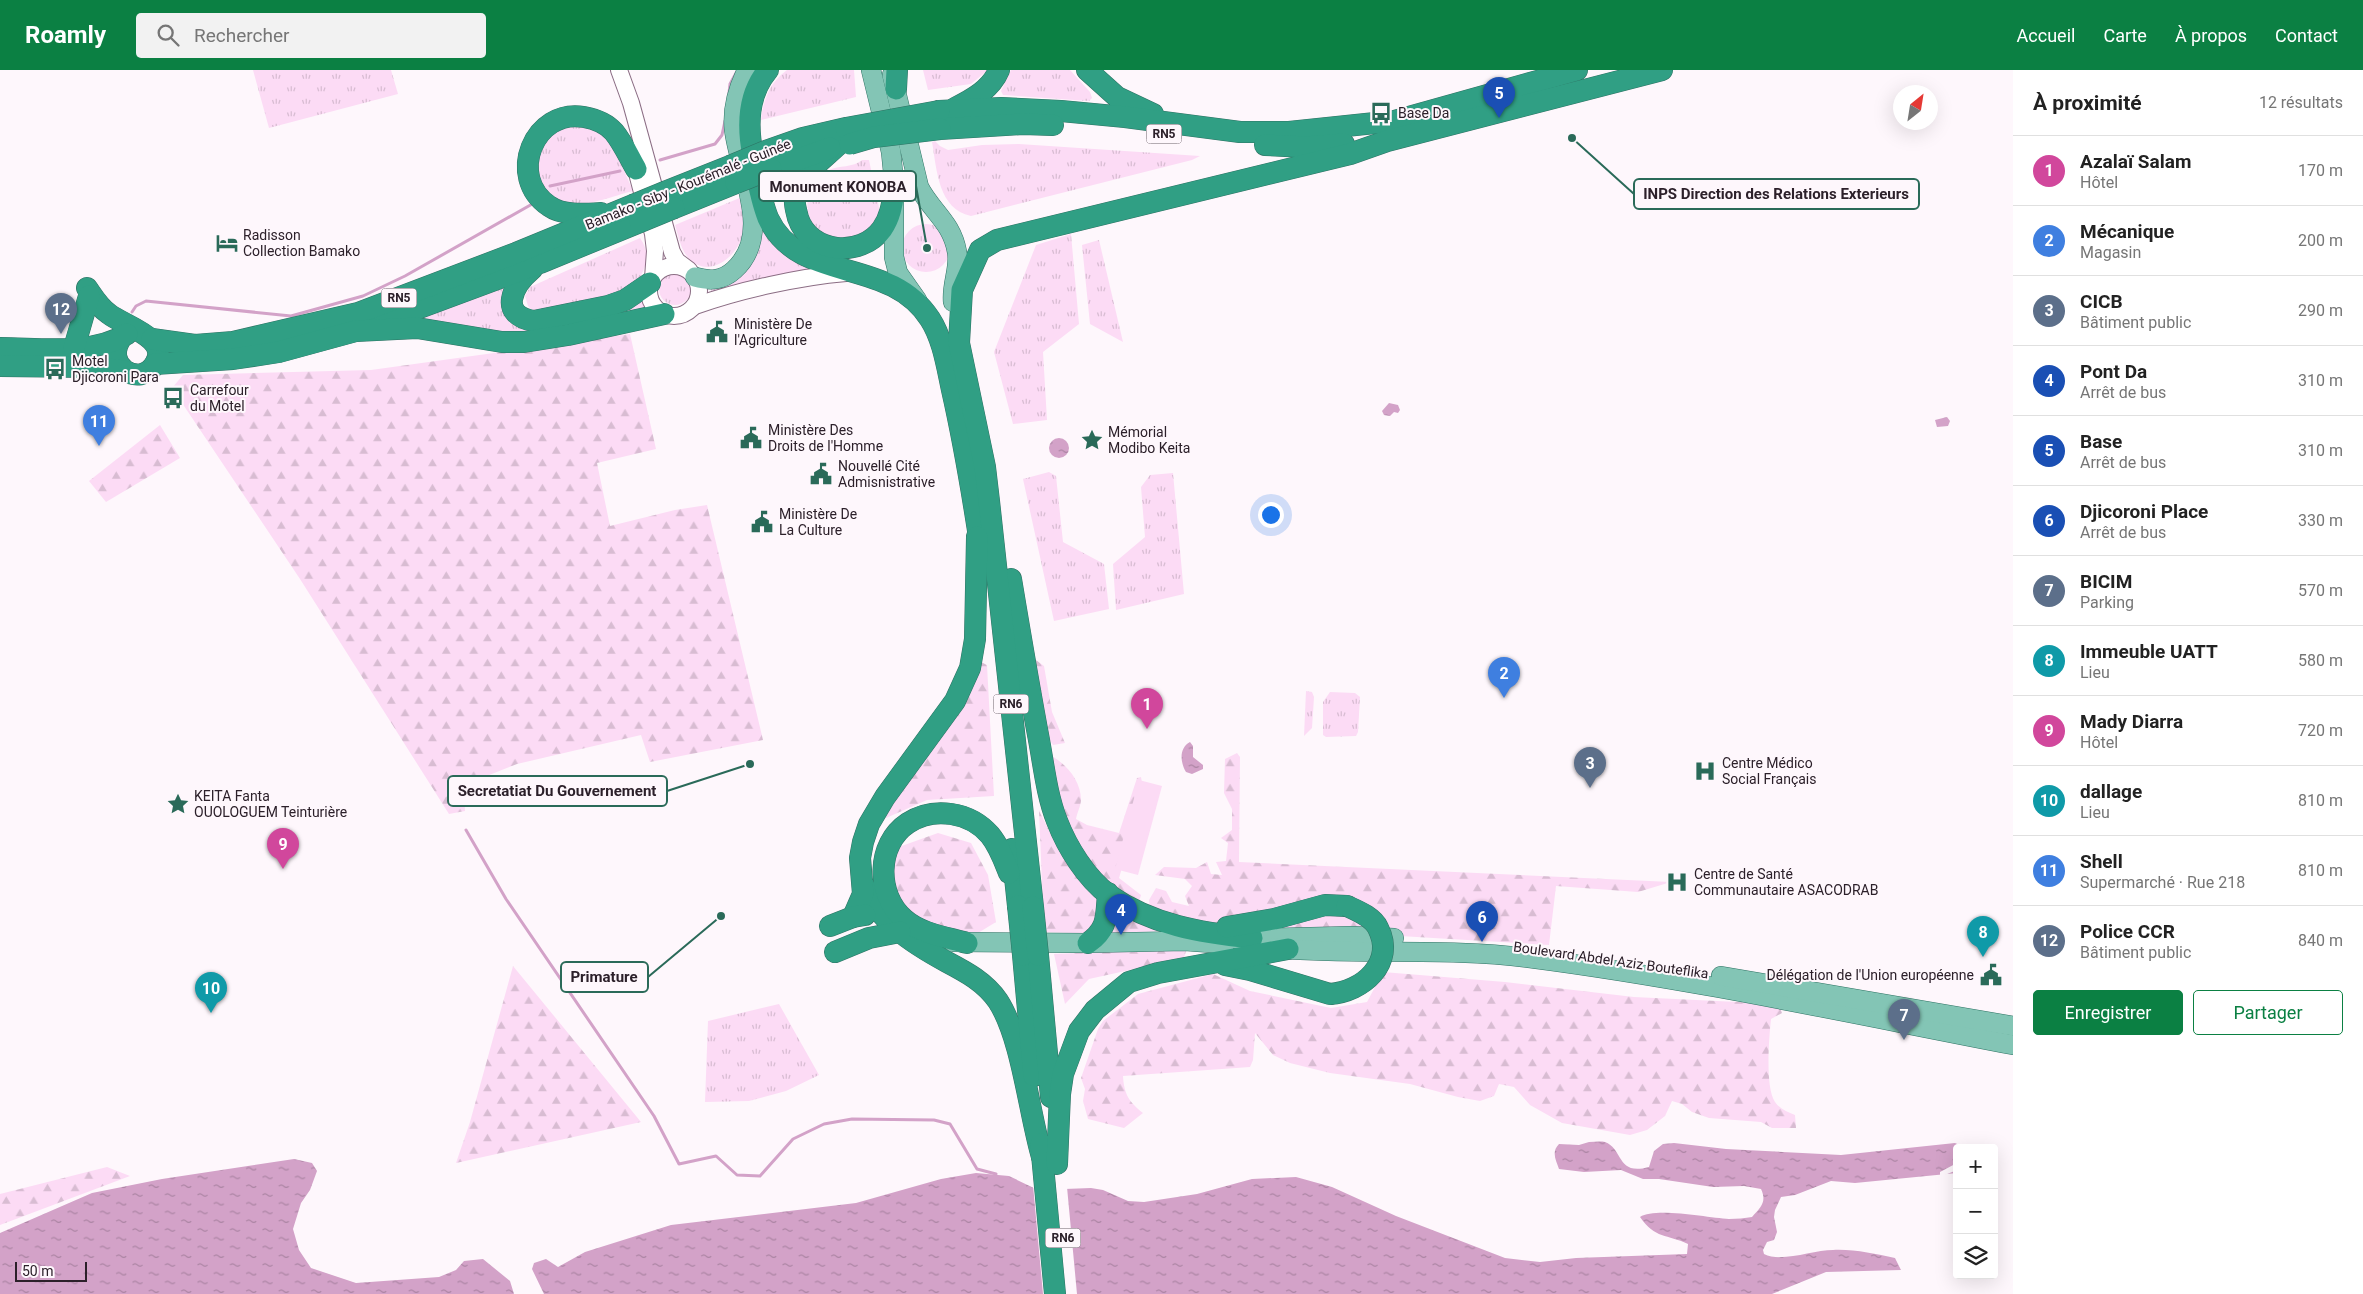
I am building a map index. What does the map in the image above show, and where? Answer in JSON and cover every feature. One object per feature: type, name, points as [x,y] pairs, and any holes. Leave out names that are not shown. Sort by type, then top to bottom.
[{"type":"highway","points":[[768,70],[757,88],[751,104],[748,134],[762,199],[769,219],[789,245],[807,257],[826,265],[860,273],[894,286],[909,296],[929,318]]},
{"type":"highway","points":[[945,116],[986,89],[995,79],[999,70]]},
{"type":"highway","points":[[1087,70],[1117,97],[1178,125]]},
{"type":"highway","name":"Bamako - Siby - Kourémalé - Guinée","points":[[137,336],[195,344],[233,342],[358,313],[670,200],[768,160],[803,138],[844,139],[945,116],[1061,111],[1240,132],[1289,132],[1394,121],[1577,70]]},
{"type":"highway","name":"RN5","points":[[1387,141],[1662,70]]},
{"type":"highway","points":[[630,213],[577,214],[549,207],[538,196],[529,177],[527,164],[530,148],[539,132],[552,121],[568,115],[592,118],[614,132],[636,169]]},
{"type":"highway","name":"Bamako - Siby - Kourémalé - Guinée","points":[[945,116],[1023,124],[1155,133],[1231,143],[1306,147],[1387,141]]},
{"type":"highway","points":[[844,139],[813,167],[803,180],[794,200],[800,224],[806,233],[832,248],[848,249],[862,245],[875,237],[883,228],[889,216],[894,192]]},
{"type":"highway","points":[[959,342],[962,290],[980,250],[997,240],[1350,154],[1387,141]]},
{"type":"highway","name":"Bamako - Siby - Kourémalé - Guinée","points":[[356,331],[540,263],[630,213]]},
{"type":"highway","points":[[540,263],[521,279],[513,290],[511,305],[517,314],[524,319],[534,321],[608,306],[625,300],[652,280]]},
{"type":"highway","points":[[74,348],[88,292],[107,313],[158,351],[155,364]]},
{"type":"highway","points":[[356,331],[417,328],[502,342],[524,342],[568,335],[664,314]]},
{"type":"highway","name":"RN6","points":[[929,318],[938,336],[947,364],[966,450],[987,584],[1030,955],[1050,1172],[1055,1294]]},
{"type":"highway","name":"RN5","points":[[0,366],[91,367],[124,371],[138,375],[145,373],[155,364],[233,359],[279,352],[356,331]]},
{"type":"highway","points":[[124,371],[117,361],[115,352],[117,344],[137,336]]},
{"type":"highway","name":"RN5","points":[[0,348],[74,348],[137,336]]},
{"type":"highway","name":"RN6","points":[[959,342],[984,463],[989,500],[1023,905]]},
{"type":"highway","points":[[989,500],[1000,519],[1047,783],[1057,821],[1075,857],[1108,894],[1142,914],[1170,925],[1252,938]]},
{"type":"highway","points":[[853,917],[863,894],[860,858],[862,842],[869,824],[886,797],[955,701],[970,668],[977,611],[976,519]]},
{"type":"highway","points":[[967,943],[920,929],[904,920],[890,904],[883,882],[883,863],[894,840],[907,824],[924,814],[942,813],[961,815],[977,823],[991,836],[1003,855],[1023,905]]},
{"type":"highway","points":[[1068,843],[1122,896],[1152,912],[1191,922],[1227,927],[1274,919],[1324,905],[1347,906],[1365,914],[1378,927],[1383,944],[1380,964],[1372,977],[1360,987],[1343,994],[1330,994],[1250,970],[1205,964]]},
{"type":"highway","points":[[863,884],[869,898],[881,915],[900,932],[929,952],[969,974],[985,986],[998,1002],[1009,1026],[1020,1060],[1050,1172]]},
{"type":"highway","points":[[1088,943],[1098,936],[1103,929],[1108,894]]},
{"type":"highway","points":[[830,926],[853,917],[881,915]]},
{"type":"highway","points":[[835,952],[869,938],[900,932]]},
{"type":"highway","points":[[1050,1172],[1060,1094],[1066,1066],[1079,1031],[1095,1010],[1129,982],[1158,973],[1288,949]]},
{"type":"highway","name":"RN6","points":[[1050,1172],[1068,1294]]},
{"type":"main road","points":[[692,273],[707,280],[719,279],[729,274],[747,253],[752,241],[753,217],[734,128],[734,106],[741,82],[747,70]]},
{"type":"main road","points":[[872,70],[891,152],[894,192],[894,257],[898,273],[929,318]]},
{"type":"main road","points":[[895,76],[918,186],[925,200],[946,221],[958,253],[953,298],[959,342]]},
{"type":"main road","points":[[900,932],[934,941],[967,943],[1205,942]]},
{"type":"main road","name":"Boulevard Abdel Aziz Bouteflika","points":[[1205,942],[1252,938],[1352,936],[1447,939],[1525,946],[1675,969],[2013,1026]]},
{"type":"main road","name":"Boulevard Abdel Aziz Bouteflika","points":[[1205,942],[1288,949],[1447,951],[1528,958],[1674,980],[2013,1044]]},
{"type":"street","points":[[619,70],[620,102],[655,251],[652,301],[664,314],[682,315],[695,306],[713,299],[818,275],[860,273]]},
{"type":"street","points":[[619,70],[631,103],[672,252],[678,261],[692,273],[700,288],[695,306]]},
{"type":"street","points":[[652,280],[666,267],[678,266],[692,273]]},
{"type":"green space","points":[[253,70],[391,70],[398,94],[269,128]]},
{"type":"green space","points":[[787,70],[854,70],[856,97],[761,120],[768,92],[776,80]]},
{"type":"green space","points":[[923,70],[988,70],[971,84],[928,90]]},
{"type":"green space","points":[[1011,70],[1070,70],[1090,92],[1092,98],[1089,101],[1003,95],[1001,91]]},
{"type":"green space","points":[[571,123],[608,134],[633,191],[594,202],[579,204],[564,202],[550,194],[539,174],[541,146],[549,134]]},
{"type":"green space","points":[[935,141],[948,150],[982,145],[1019,144],[1200,156],[1192,160],[971,216],[960,212],[945,197],[938,176],[932,142]]},
{"type":"green space","points":[[862,160],[869,160],[881,217],[874,230],[840,242],[816,229],[814,226],[808,211],[809,195],[816,180],[822,174],[833,168],[858,163]]},
{"type":"green space","points":[[742,197],[743,230],[737,248],[724,261],[716,265],[709,267],[701,266],[693,262],[684,252],[675,225]]},
{"type":"green space","points":[[757,199],[818,268],[712,293],[710,285],[731,279]]},
{"type":"green space","points":[[926,224],[935,226],[943,231],[948,239],[950,248],[948,257],[943,265],[935,270],[926,272],[917,270],[909,265],[904,257],[902,248],[904,239],[909,231],[917,226]]},
{"type":"green space","points":[[1071,234],[1079,324],[1043,352],[1047,420],[1013,424],[994,352],[1036,245]]},
{"type":"green space","points":[[640,238],[646,252],[645,266],[638,280],[628,292],[532,311],[528,306],[525,296],[530,287]]},
{"type":"green space","points":[[1099,240],[1123,342],[1090,324],[1082,245]]},
{"type":"green space","points":[[675,273],[686,278],[691,289],[686,300],[675,305],[664,300],[659,289],[664,278]]},
{"type":"green space","points":[[505,287],[503,303],[509,322],[519,327],[643,296],[646,309],[531,337],[412,321]]},
{"type":"green space","points":[[630,334],[656,449],[597,463],[610,526],[675,510],[707,505],[763,740],[650,762],[641,735],[517,764],[464,785],[465,811],[449,814],[300,579],[172,388],[183,375],[371,370]]},
{"type":"green space","points":[[160,425],[180,458],[106,502],[89,481]]},
{"type":"green space","points":[[1049,472],[1056,476],[1063,542],[1104,564],[1109,609],[1054,621],[1023,479]]},
{"type":"green space","points":[[1173,473],[1184,594],[1116,610],[1113,564],[1145,537],[1141,487],[1150,475]]},
{"type":"green space","points":[[975,659],[987,665],[994,796],[927,800],[886,818],[882,811]]},
{"type":"green space","points":[[1036,660],[1044,666],[1052,712],[1065,743],[1053,745],[1044,731],[1032,664]]},
{"type":"green space","points":[[1306,691],[1312,692],[1314,697],[1312,728],[1304,736]]},
{"type":"green space","points":[[1330,692],[1355,693],[1360,697],[1358,732],[1356,736],[1326,737],[1323,735],[1323,702]]},
{"type":"green space","points":[[1237,753],[1240,757],[1239,862],[1671,882],[1638,892],[1556,886],[1549,945],[1299,930],[1207,922],[1150,909],[1149,900],[1156,888],[1166,891],[1172,902],[1189,906],[1185,896],[1192,886],[1185,879],[1155,875],[1164,867],[1196,868],[1207,862],[1211,874],[1222,875],[1216,862],[1226,861],[1228,843],[1221,838],[1232,830],[1232,809],[1224,793],[1225,759]]},
{"type":"green space","points":[[1052,756],[1068,769],[1079,786],[1081,800],[1076,819],[1087,825],[1119,833],[1137,778],[1141,777],[1144,794],[1119,878],[1141,895],[1139,902],[1117,889],[1105,879],[1075,844],[1060,815]]},
{"type":"green space","points":[[1139,780],[1162,786],[1138,875],[1115,869]]},
{"type":"green space","points":[[1039,810],[1055,843],[1158,931],[1102,934],[1044,932]]},
{"type":"green space","points":[[938,833],[971,843],[988,875],[996,922],[978,933],[944,932],[918,924],[890,883],[896,848]]},
{"type":"green space","points":[[1187,948],[1184,958],[1089,979],[1065,1004],[1054,954]]},
{"type":"green space","points":[[513,966],[641,1122],[456,1163],[470,1122]]},
{"type":"green space","points":[[1383,972],[1505,982],[1634,997],[1779,1004],[1782,1013],[1771,1019],[1769,1038],[1770,1085],[1775,1102],[1784,1110],[1795,1115],[1796,1128],[1772,1128],[1761,1122],[1709,1118],[1692,1112],[1682,1104],[1672,1101],[1665,1116],[1647,1130],[1630,1135],[1562,1123],[1530,1105],[1514,1087],[1499,1084],[1494,1096],[1480,1101],[1410,1084],[1330,1073],[1290,1063],[1273,1055],[1255,1033],[1253,1060],[1250,1067],[1123,1076],[1128,1097],[1143,1113],[1124,1128],[1088,1119],[1083,1101],[1085,1089],[1081,1078],[1098,1029],[1103,1021],[1138,994],[1213,974],[1250,991],[1331,1008],[1367,1002]]},
{"type":"green space","points":[[779,1004],[819,1075],[786,1091],[749,1101],[705,1102],[708,1021]]},
{"type":"green space","points":[[107,1167],[130,1176],[0,1225],[0,1194]]},
{"type":"water","points":[[1389,403],[1398,405],[1400,410],[1398,413],[1394,412],[1390,416],[1384,415],[1382,411]]},
{"type":"water","points":[[1947,417],[1950,421],[1948,426],[1937,427],[1935,420]]},
{"type":"water","points":[[1059,438],[1066,441],[1069,448],[1066,455],[1059,458],[1052,455],[1049,448],[1052,441]]},
{"type":"water","points":[[1190,742],[1193,746],[1193,757],[1203,765],[1203,769],[1192,774],[1186,772],[1182,760],[1182,751]]},
{"type":"water","points":[[1589,1142],[1605,1142],[1611,1145],[1626,1165],[1638,1169],[1649,1167],[1654,1151],[1663,1144],[1674,1143],[1726,1149],[1841,1155],[1955,1143],[1957,1144],[1953,1144],[1953,1173],[1855,1183],[1831,1181],[1795,1195],[1781,1197],[1774,1217],[1777,1232],[1774,1240],[1767,1242],[1763,1250],[1764,1254],[1788,1257],[1825,1251],[1857,1251],[1895,1258],[1901,1270],[1826,1272],[1772,1294],[544,1294],[532,1269],[534,1263],[546,1259],[558,1267],[585,1252],[671,1225],[856,1203],[941,1179],[976,1173],[1009,1176],[1038,1190],[1091,1188],[1103,1190],[1128,1201],[1144,1202],[1197,1194],[1252,1179],[1296,1177],[1332,1187],[1396,1216],[1505,1258],[1540,1262],[1576,1258],[1687,1254],[1688,1244],[1656,1233],[1640,1217],[1648,1214],[1670,1213],[1729,1219],[1752,1217],[1763,1201],[1761,1189],[1744,1186],[1713,1187],[1659,1179],[1643,1179],[1621,1170],[1584,1172],[1559,1169],[1555,1150],[1559,1144],[1579,1145]]},
{"type":"water","points":[[294,1159],[312,1163],[317,1171],[310,1190],[301,1203],[293,1229],[299,1250],[311,1268],[356,1283],[439,1277],[456,1270],[464,1261],[483,1259],[510,1281],[514,1294],[0,1294],[0,1233],[92,1193],[162,1179]]},
{"type":"pier","points":[[1953,1165],[1953,1172],[1940,1177],[1940,1172]]},
{"type":"pier","points":[[1033,1185],[1038,1188],[1067,1187],[1077,1294],[1043,1294]]},
{"type":"waterway","points":[[729,93],[730,84],[736,73]]},
{"type":"waterway","points":[[660,160],[715,144],[722,135],[725,121]]},
{"type":"waterway","points":[[550,186],[620,171]]},
{"type":"waterway","points":[[132,312],[136,306],[146,301],[291,316],[363,296],[405,276],[534,203]]},
{"type":"waterway","points":[[466,830],[506,899],[654,1116],[679,1164],[716,1156],[737,1175],[760,1176],[793,1139],[824,1124],[852,1119],[934,1120],[950,1124],[977,1169],[996,1174]]},
{"type":"place","name":"Base Da","points":[[1381,113]]},
{"type":"place","name":"Base","points":[[1499,118]]},
{"type":"place","name":"INPS Direction des Relations Exterieurs","points":[[1572,138]]},
{"type":"place","name":"Radisson Collection Bamako","points":[[227,243]]},
{"type":"place","name":"Monument KONOBA","points":[[927,248]]},
{"type":"place","name":"Ministère De l'Agriculture","points":[[717,332]]},
{"type":"place","name":"Police CCR","points":[[61,334]]},
{"type":"place","name":"Motel Djicoroni Para","points":[[55,369]]},
{"type":"place","name":"Carrefour du Motel","points":[[173,398]]},
{"type":"place","name":"Ministère Des Droits de l'Homme","points":[[751,438]]},
{"type":"place","name":"Mémorial Modibo Keita","points":[[1092,440]]},
{"type":"place","name":"Shell","points":[[99,446]]},
{"type":"place","name":"Nouvellé Cité Admisnistrative","points":[[821,474]]},
{"type":"place","name":"Ministère De La Culture","points":[[762,522]]},
{"type":"place","name":"Mécanique","points":[[1504,698]]},
{"type":"place","name":"Azalaï Salam","points":[[1147,729]]},
{"type":"place","name":"Secretatiat Du Gouvernement","points":[[750,764]]},
{"type":"place","name":"Centre Médico Social Français","points":[[1705,771]]},
{"type":"place","name":"CICB","points":[[1590,788]]},
{"type":"place","name":"KEITA Fanta OUOLOGUEM Teinturière","points":[[178,804]]},
{"type":"place","name":"Mady Diarra","points":[[283,869]]},
{"type":"place","name":"Centre de Santé Communautaire ASACODRAB","points":[[1677,882]]},
{"type":"place","name":"Primature","points":[[721,916]]},
{"type":"place","name":"Pont Da","points":[[1121,935]]},
{"type":"place","name":"Djicoroni Place","points":[[1482,942]]},
{"type":"place","name":"Immeuble UATT","points":[[1983,957]]},
{"type":"place","name":"Délégation de l'Union européenne","points":[[1991,975]]},
{"type":"place","name":"dallage","points":[[211,1013]]},
{"type":"place","name":"BICIM","points":[[1904,1040]]}]
